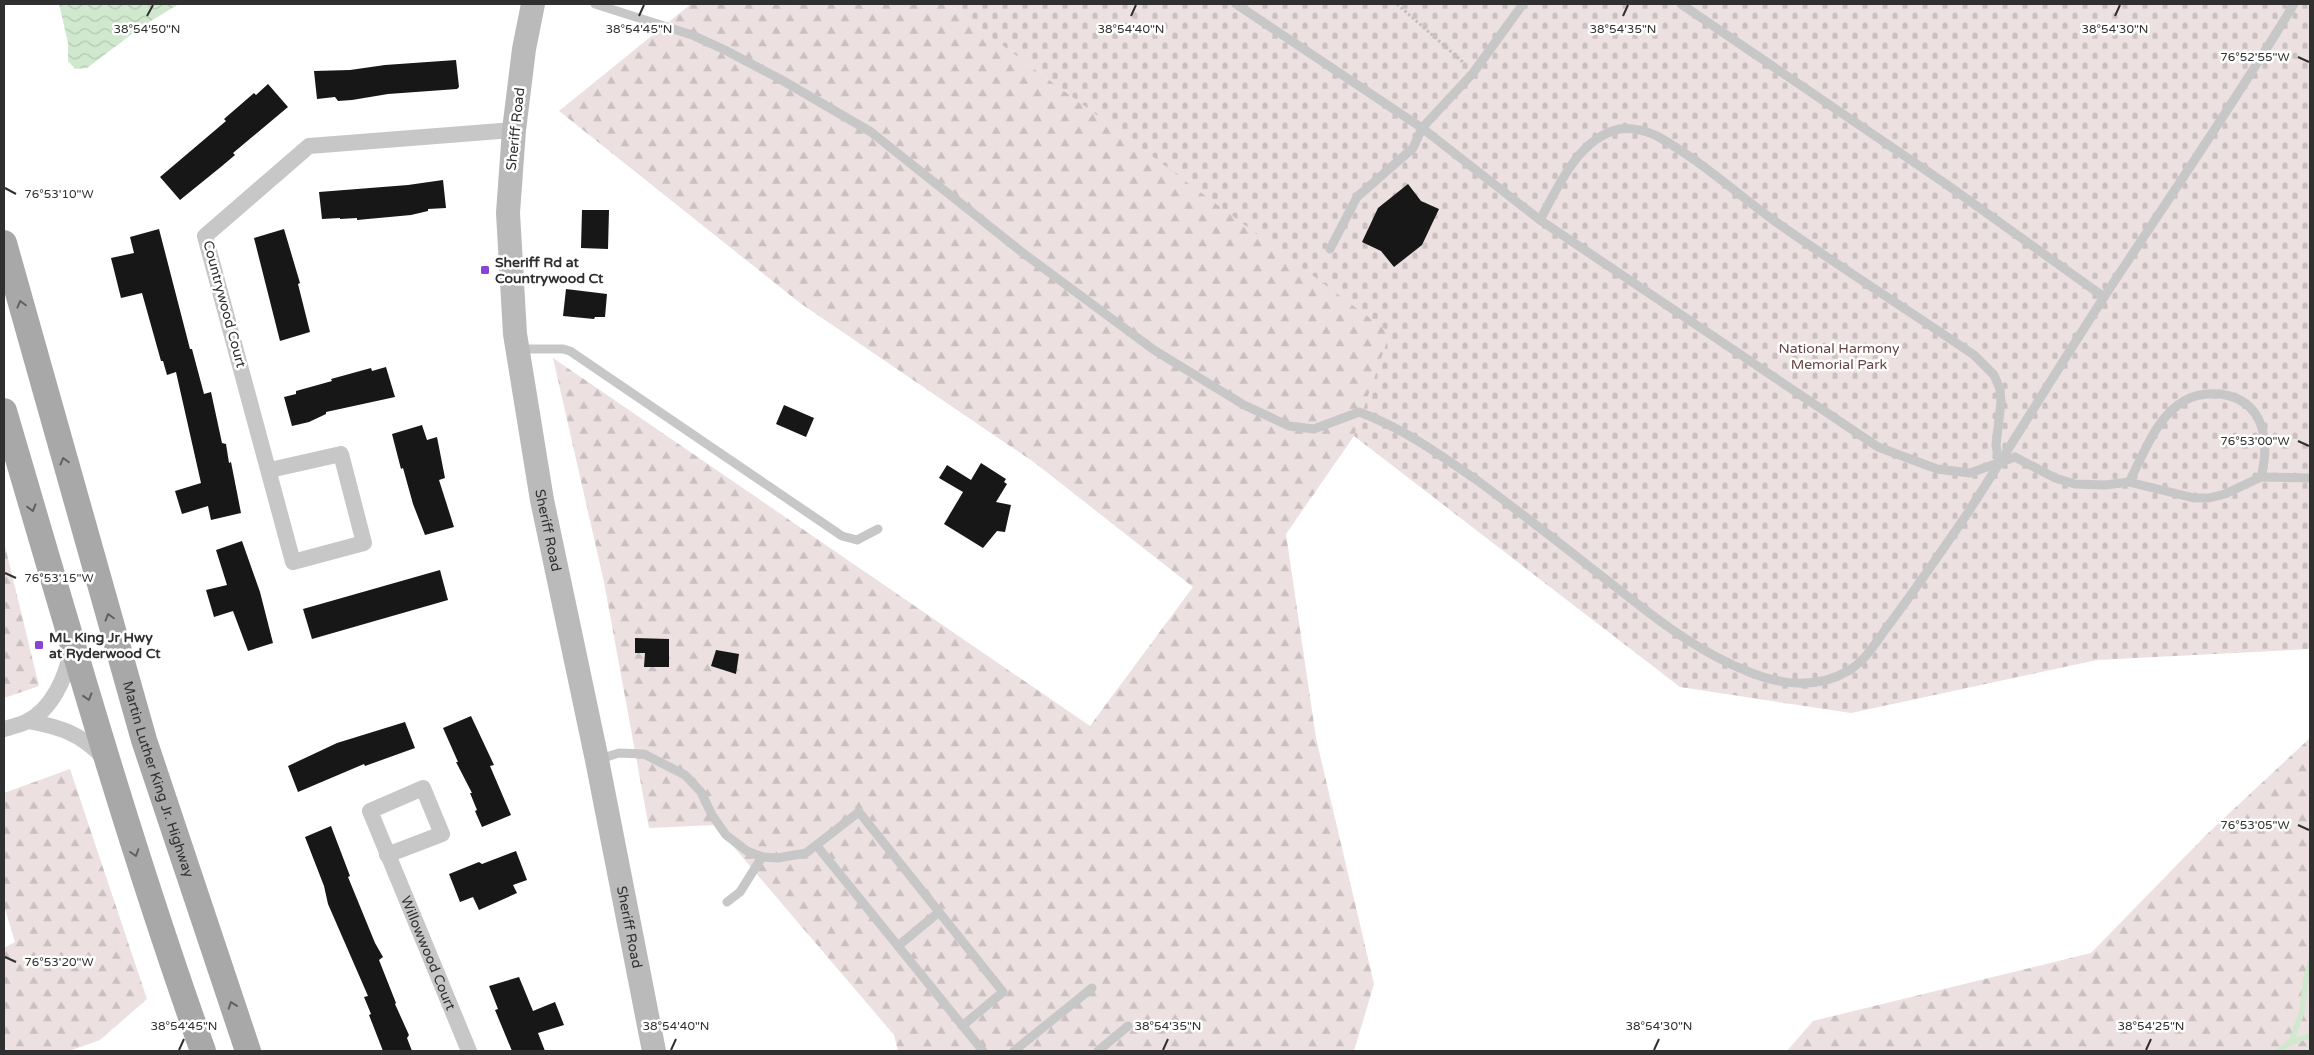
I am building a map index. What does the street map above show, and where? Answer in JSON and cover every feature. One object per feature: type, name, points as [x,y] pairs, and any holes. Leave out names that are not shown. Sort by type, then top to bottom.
[{"type":"main road","name":"Sheriff Road","points":[[533,4],[524,49],[514,130],[508,222],[517,349],[542,500],[597,760],[654,1051]]},
{"type":"main road","name":"Martin Luther King Jr. Highway","points":[[4,243],[144,740],[248,1051]]},
{"type":"main road","points":[[4,411],[107,762],[164,941],[204,1051]]},
{"type":"street","name":"Countrywood Court","points":[[270,470],[341,454],[364,542],[293,562],[270,470],[205,236],[309,146],[514,130]]},
{"type":"street","points":[[28,722],[54,697],[68,670],[72,645]]},
{"type":"street","points":[[4,729],[28,722],[55,726],[82,738],[107,762]]},
{"type":"street","name":"Willowwood Court","points":[[387,855],[442,834],[424,788],[370,811],[387,855],[469,1051]]},
{"type":"lane","points":[[594,4],[676,30],[725,50],[780,79],[871,132],[1023,253],[1154,350],[1244,405],[1290,426],[1314,429],[1359,412],[1386,422],[1422,441],[1501,498],[1669,629],[1725,662],[1777,683],[1804,684],[1833,678],[1852,670],[1918,587],[1999,464],[2104,297],[2252,75],[2294,4]]},
{"type":"lane","points":[[1236,4],[1422,128],[1540,220],[1878,447],[1937,469],[1970,473],[2015,457],[2055,478],[2075,484],[2105,485],[2129,482],[2194,498],[2209,498],[2242,488],[2261,477],[2310,478]]},
{"type":"lane","points":[[1330,249],[1356,197],[1413,148],[1422,128],[1474,74],[1523,4]]},
{"type":"lane","points":[[1681,4],[1962,195],[2104,297]]},
{"type":"lane","points":[[1540,220],[1573,165],[1597,139],[1622,128],[1644,131],[1656,136],[1682,152],[1776,222],[1974,355],[1994,375],[2001,402],[1996,445],[1999,464]]},
{"type":"lane","points":[[517,349],[563,349],[570,351],[842,536],[857,540],[878,529]]},
{"type":"lane","points":[[2129,482],[2154,434],[2170,413],[2185,400],[2212,393],[2226,395],[2244,402],[2249,405],[2258,418],[2264,433],[2266,450],[2261,477]]},
{"type":"lane","points":[[597,760],[619,753],[644,754],[685,775],[701,792],[712,814],[726,835],[747,851],[762,857],[778,858],[806,853],[859,812],[1004,992],[962,1026]]},
{"type":"lane","points":[[817,846],[983,1051]]},
{"type":"lane","points":[[727,902],[746,884],[762,857]]},
{"type":"lane","points":[[898,946],[939,912]]},
{"type":"lane","points":[[1014,1051],[1092,988]]},
{"type":"lane","points":[[1098,1051],[1128,1026]]},
{"type":"path","points":[[1397,4],[1452,51],[1474,74]]},
{"type":"green space","points":[[691,4],[947,4],[1391,333],[1354,436],[1286,534],[1316,738],[1374,984],[1354,1051],[898,1051],[894,1035],[715,825],[649,828],[604,582],[553,358],[1090,726],[1193,587],[1035,463],[800,303],[559,111]]},
{"type":"green space","name":"National Harmony Memorial Park","points":[[947,4],[2310,4],[2310,649],[2097,660],[1851,713],[1680,687],[1354,436],[1390,333]]},
{"type":"green space","points":[[4,542],[39,686],[4,698]]},
{"type":"green space","points":[[2310,738],[2310,1051],[1787,1051],[1813,1021],[2091,953],[2207,834]]},
{"type":"green space","points":[[70,769],[147,999],[100,1040],[69,1051],[4,1051],[4,948],[15,942],[4,906],[4,793]]},
{"type":"water","points":[[59,4],[179,4],[141,27],[87,68],[75,69],[68,61],[68,43]]},
{"type":"building","points":[[456,60],[459,87],[457,89],[388,94],[338,101],[335,97],[317,99],[314,71],[350,70],[385,65]]},
{"type":"building","points":[[268,84],[288,107],[233,153],[235,155],[180,200],[160,177],[226,121],[224,119],[254,93],[256,95]]},
{"type":"building","points":[[443,180],[446,208],[428,209],[428,211],[411,215],[357,220],[357,218],[322,219],[319,192],[408,185]]},
{"type":"building","points":[[1408,184],[1421,201],[1439,209],[1422,245],[1394,267],[1381,251],[1362,242],[1378,208]]},
{"type":"building","points":[[582,210],[609,210],[608,249],[581,248]]},
{"type":"building","points":[[159,229],[190,349],[192,349],[204,394],[211,392],[222,443],[226,444],[229,463],[231,462],[241,513],[211,520],[208,506],[182,514],[175,491],[201,483],[176,372],[167,375],[163,361],[161,361],[142,293],[121,298],[111,258],[134,253],[130,237]]},
{"type":"building","points":[[284,229],[300,283],[298,284],[310,332],[280,341],[254,238]]},
{"type":"building","points":[[566,289],[607,294],[605,317],[595,317],[594,319],[563,316]]},
{"type":"building","points":[[386,367],[395,397],[326,412],[326,414],[309,422],[292,426],[284,397],[296,394],[296,391],[332,381],[331,379],[371,368],[372,371]]},
{"type":"building","points":[[784,405],[814,418],[806,437],[776,424]]},
{"type":"building","points":[[422,425],[427,440],[437,437],[445,478],[439,480],[454,527],[425,535],[413,504],[403,468],[401,469],[392,434]]},
{"type":"building","points":[[981,463],[1006,479],[1004,482],[1007,484],[996,502],[1011,505],[1005,532],[997,531],[983,548],[944,524],[963,492],[939,478],[947,465],[971,480]]},
{"type":"building","points":[[242,541],[260,592],[273,643],[248,651],[233,611],[214,617],[206,590],[227,585],[216,550]]},
{"type":"building","points":[[440,570],[448,600],[312,639],[303,609]]},
{"type":"building","points":[[635,638],[669,639],[669,667],[644,667],[645,653],[635,653]]},
{"type":"building","points":[[716,650],[739,654],[736,674],[711,666]]},
{"type":"building","points":[[471,716],[494,765],[490,766],[511,815],[482,827],[475,811],[477,810],[470,793],[472,793],[456,762],[458,762],[443,728]]},
{"type":"building","points":[[405,722],[415,748],[365,766],[364,764],[298,792],[288,766],[337,743]]},
{"type":"building","points":[[331,826],[350,876],[348,877],[375,943],[383,957],[379,960],[409,1035],[407,1038],[412,1051],[383,1051],[364,997],[368,996],[328,904],[324,886],[305,837]]},
{"type":"building","points":[[516,851],[527,880],[513,885],[517,893],[479,910],[473,897],[460,902],[449,874],[479,862],[482,864]]},
{"type":"building","points":[[519,977],[533,1011],[555,1002],[564,1025],[538,1033],[545,1051],[512,1051],[495,1010],[498,1009],[489,986]]},
{"type":"waterway","points":[[2291,1042],[2302,1012],[2306,978],[2310,963]]},
{"type":"waterway","points":[[2278,1051],[2291,1042],[2310,1036]]},
{"type":"place","name":"Sheriff Rd at Countrywood Ct","points":[[485,270]]},
{"type":"place","name":"ML King Jr Hwy at Ryderwood Ct","points":[[39,645]]}]
